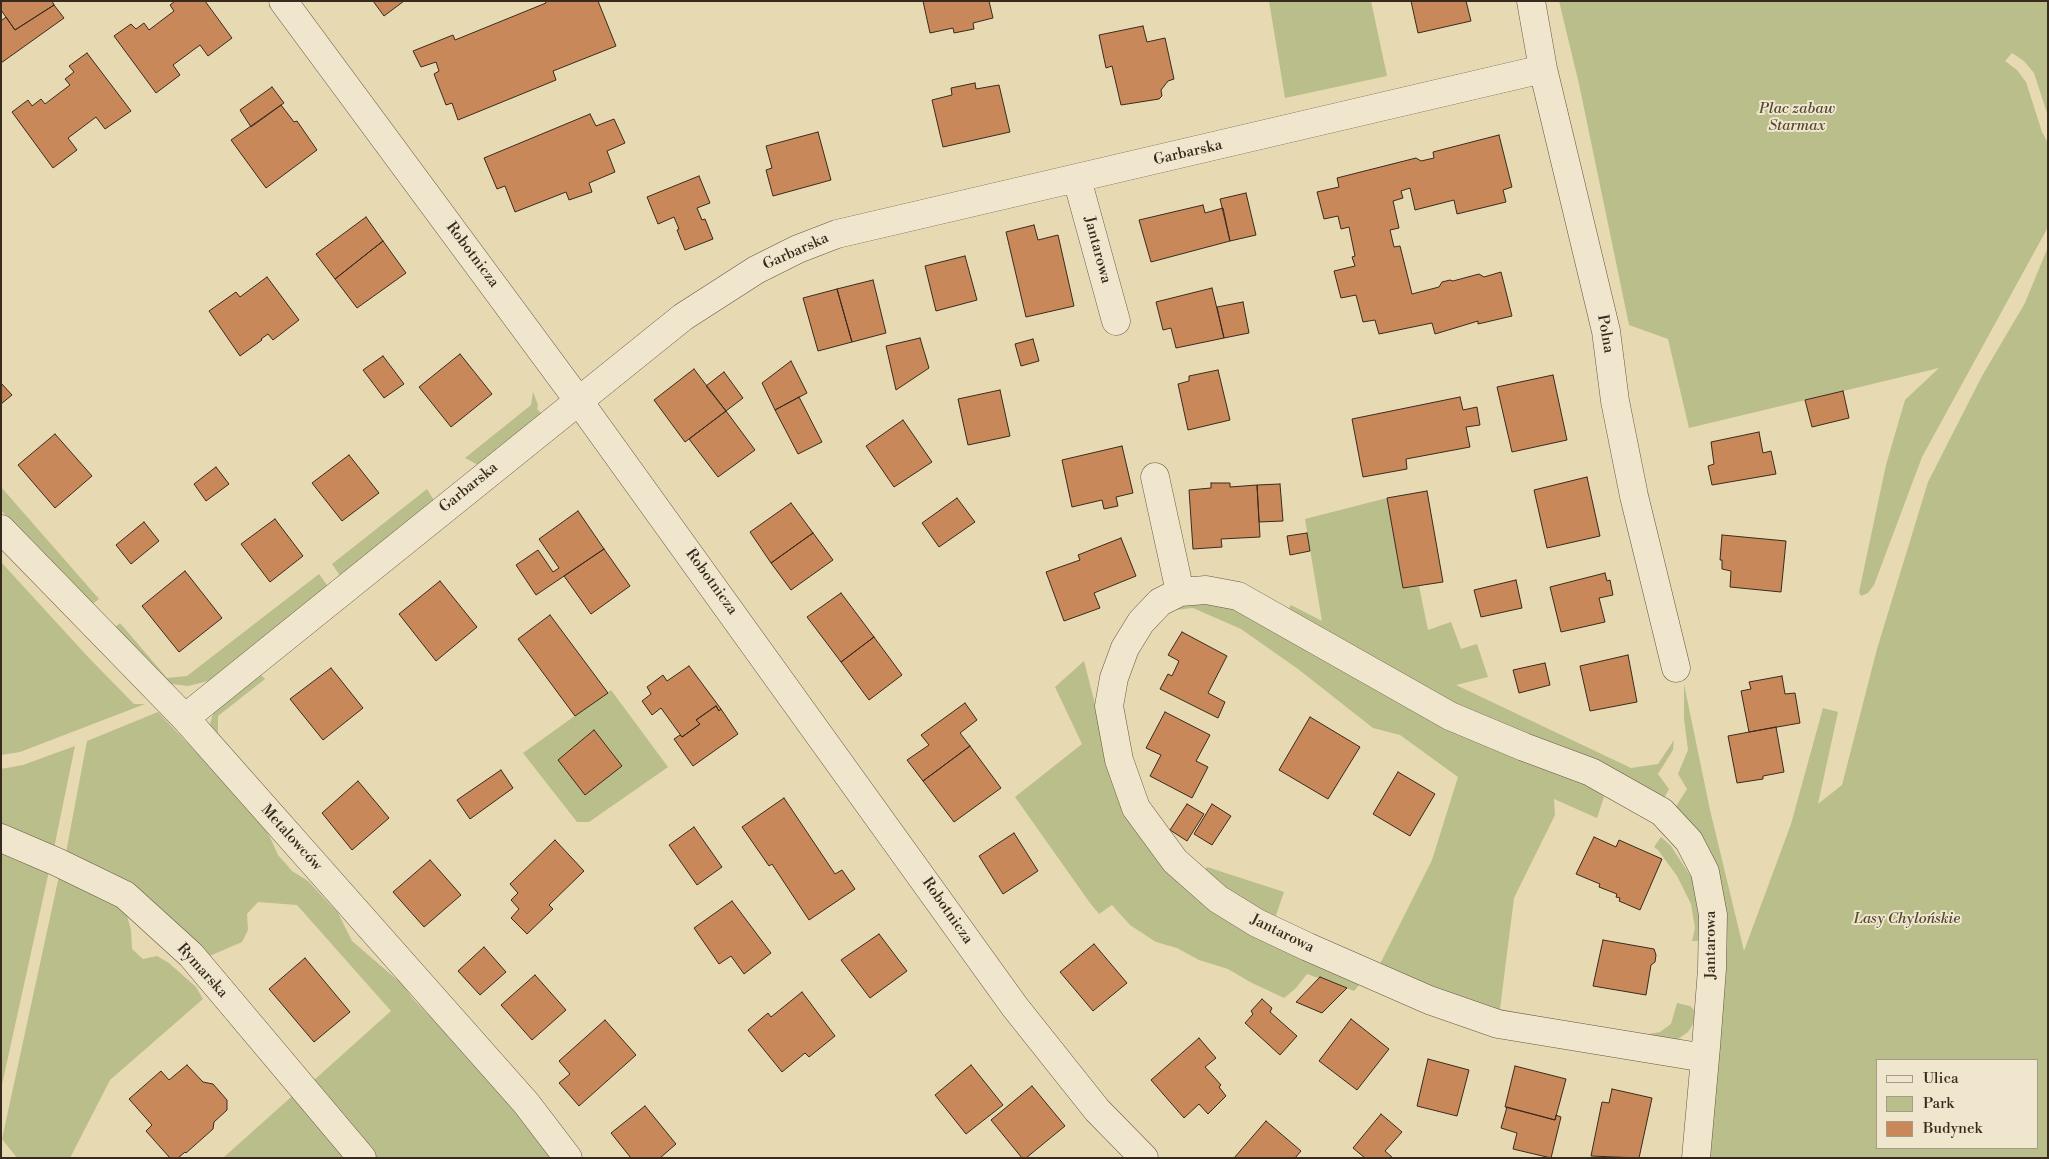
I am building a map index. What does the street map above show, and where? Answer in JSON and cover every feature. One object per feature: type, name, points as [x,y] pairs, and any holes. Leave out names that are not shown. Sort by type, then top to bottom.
[{"type":"street","name":"Robotnicza","points":[[283,1],[578,400],[914,864],[1015,1007],[1097,1110],[1144,1158]]},
{"type":"street","name":"Polna","points":[[1531,1],[1544,69],[1606,332],[1615,401],[1634,496],[1676,668]]},
{"type":"street","name":"Garbarska","points":[[185,718],[682,317],[756,270],[798,249],[837,234],[1544,69]]},
{"type":"street","name":"Jantarowa","points":[[1077,179],[1116,321]]},
{"type":"street","points":[[1155,477],[1180,592]]},
{"type":"street","name":"Metalowców","points":[[3,533],[185,718],[526,1103],[568,1158]]},
{"type":"street","name":"Jantarowa","points":[[1696,1158],[1705,1058],[1712,969],[1713,915],[1705,872],[1689,841],[1662,812],[1591,772],[1450,716],[1238,596],[1206,590],[1180,592],[1160,602],[1141,622],[1124,648],[1114,678],[1109,706],[1119,760],[1136,808],[1175,861],[1218,899],[1257,923],[1308,947],[1430,1000],[1498,1024],[1705,1058]]},
{"type":"street","name":"Rymarska","points":[[1,838],[57,862],[125,895],[190,955],[362,1158]]},
{"type":"green space","points":[[1269,1],[1371,1],[1387,76],[1285,98]]},
{"type":"green space","name":"Plac zabaw Starmax","points":[[1559,1],[2048,1],[2048,116],[2034,73],[2024,61],[2012,53],[2005,61],[2017,70],[2026,82],[2042,132],[2048,143],[2048,227],[1922,457],[1874,585],[1868,593],[1861,596],[1859,592],[1886,465],[1905,400],[1939,368],[1689,428],[1668,339],[1629,325],[1579,84]]},
{"type":"green space","name":"Lasy Chylońskie","points":[[2048,247],[2048,1158],[1703,1158],[1719,952],[1673,811],[1687,789],[1678,774],[1688,750],[1684,718],[1684,684],[1710,810],[1744,951],[1791,824],[1823,708],[1838,712],[1818,804],[1842,785],[1877,649],[1928,482],[1982,376],[2025,303]]},
{"type":"green space","points":[[533,392],[538,405],[537,409],[542,414],[480,466],[465,458],[531,405]]},
{"type":"green space","points":[[1,487],[99,599],[90,606],[1,510]]},
{"type":"green space","points":[[427,489],[435,502],[341,577],[332,564]]},
{"type":"green space","points":[[1387,498],[1403,588],[1419,586],[1428,630],[1451,622],[1461,649],[1477,644],[1488,677],[1456,685],[1631,768],[1658,764],[1674,740],[1673,750],[1658,774],[1669,789],[1662,802],[1498,730],[1285,614],[1291,605],[1322,621],[1305,519]]},
{"type":"green space","points":[[1,562],[134,704],[145,704],[20,752],[1,755]]},
{"type":"green space","points":[[319,574],[329,588],[208,681],[188,686],[164,683],[112,630],[120,623],[167,678],[187,676]]},
{"type":"green space","points":[[1205,601],[1229,604],[1600,787],[1604,797],[1597,818],[1554,799],[1555,815],[1514,898],[1500,1009],[1644,1035],[1660,1032],[1671,1024],[1677,1003],[1690,1006],[1694,1010],[1695,1015],[1692,1026],[1688,1032],[1671,1044],[1494,1017],[1378,968],[1432,860],[1458,777],[1400,735],[1373,728],[1298,669],[1241,629],[1193,608],[1174,610],[1182,604]]},
{"type":"green space","points":[[1084,661],[1097,712],[1166,864],[1364,979],[1354,991],[1307,974],[1296,988],[1284,998],[1228,969],[1199,960],[1177,948],[1156,942],[1130,925],[1112,905],[1099,914],[1090,903],[1015,797],[1082,744],[1055,687]]},
{"type":"green space","points":[[261,675],[265,679],[218,716],[218,733],[298,824],[293,830],[216,739],[210,724],[213,714],[220,705]]},
{"type":"green space","points":[[611,690],[668,767],[589,822],[577,822],[523,753]]},
{"type":"green space","points":[[158,712],[258,818],[270,837],[278,855],[292,871],[308,881],[338,913],[352,941],[402,984],[413,999],[453,1040],[556,1158],[370,1158],[313,1081],[391,1011],[297,905],[258,902],[247,914],[248,930],[242,942],[205,958],[65,858],[87,741]]},
{"type":"green space","points":[[75,746],[53,853],[1,832],[1,769],[23,765]]},
{"type":"green space","points":[[1661,837],[1671,846],[1695,883],[1702,907],[1699,941],[1692,941],[1695,928],[1691,904],[1677,876],[1654,847]]},
{"type":"green space","points":[[1,852],[49,871],[1,1089]]},
{"type":"green space","points":[[1207,867],[1284,892],[1274,921],[1203,872]]},
{"type":"green space","points":[[59,876],[112,902],[127,916],[131,930],[132,949],[143,959],[157,956],[169,963],[196,987],[203,999],[110,1080],[70,1158],[17,1158],[2,1139]]},
{"type":"green space","points":[[294,1094],[350,1158],[223,1158],[290,1098]]},
{"type":"building","points":[[1,1],[52,1],[54,5],[15,30],[1,10]]},
{"type":"building","points":[[175,1],[205,1],[232,38],[208,56],[200,45],[173,65],[180,75],[156,93],[114,36],[131,24],[136,29],[144,23],[149,30],[174,11],[170,5]]},
{"type":"building","points":[[373,1],[404,1],[384,16]]},
{"type":"building","points":[[545,1],[598,1],[616,46],[553,71],[556,80],[458,120],[452,103],[446,105],[434,74],[439,71],[436,62],[421,67],[413,51],[453,35],[455,40],[546,3]]},
{"type":"building","points":[[923,1],[989,1],[993,18],[973,23],[974,29],[954,33],[953,28],[930,33]]},
{"type":"building","points":[[1411,1],[1466,1],[1471,21],[1418,33]]},
{"type":"building","points":[[54,5],[64,18],[1,63],[1,21],[6,17],[15,30]]},
{"type":"building","points":[[1143,26],[1147,42],[1165,38],[1174,79],[1168,81],[1161,90],[1162,96],[1159,99],[1121,105],[1112,66],[1106,68],[1099,35]]},
{"type":"building","points":[[87,53],[131,111],[105,129],[96,117],[68,138],[77,150],[53,168],[12,112],[28,100],[32,106],[41,99],[45,104],[70,85],[65,79],[74,72],[69,66]]},
{"type":"building","points":[[975,83],[976,89],[999,85],[1010,132],[943,147],[932,100],[952,95],[951,88]]},
{"type":"building","points":[[272,87],[284,103],[251,127],[240,110]]},
{"type":"building","points":[[281,105],[294,122],[297,121],[317,150],[266,188],[231,140]]},
{"type":"building","points":[[590,114],[596,126],[614,119],[625,143],[607,151],[615,172],[589,183],[592,192],[569,200],[566,192],[515,212],[505,186],[497,189],[484,158]]},
{"type":"building","points":[[818,132],[831,180],[773,196],[766,170],[772,168],[766,146]]},
{"type":"building","points":[[1499,135],[1512,187],[1503,190],[1506,202],[1457,214],[1454,200],[1415,210],[1410,188],[1401,191],[1403,198],[1393,201],[1399,228],[1390,230],[1394,247],[1400,246],[1412,294],[1439,287],[1442,282],[1450,280],[1453,281],[1479,274],[1484,277],[1501,272],[1512,316],[1478,324],[1478,321],[1435,334],[1432,323],[1379,334],[1375,320],[1363,322],[1356,295],[1341,298],[1334,271],[1355,266],[1352,257],[1355,256],[1349,227],[1341,229],[1338,216],[1324,219],[1317,192],[1339,187],[1337,178],[1416,158],[1421,161],[1434,158],[1433,152]]},
{"type":"building","points":[[699,176],[710,203],[697,208],[702,220],[705,219],[713,239],[685,250],[674,217],[658,224],[647,197]]},
{"type":"building","points":[[1246,193],[1256,235],[1230,241],[1220,199]]},
{"type":"building","points":[[1203,205],[1205,213],[1223,208],[1230,241],[1151,262],[1139,220]]},
{"type":"building","points":[[366,217],[383,241],[335,279],[316,254]]},
{"type":"building","points":[[1034,225],[1038,240],[1058,235],[1074,306],[1026,317],[1006,232]]},
{"type":"building","points":[[383,241],[406,273],[357,308],[335,279]]},
{"type":"building","points":[[965,256],[977,300],[936,311],[925,266]]},
{"type":"building","points":[[267,277],[299,320],[273,340],[268,334],[240,356],[209,311],[236,292],[240,297]]},
{"type":"building","points":[[873,280],[886,333],[852,342],[837,289]]},
{"type":"building","points":[[1212,288],[1224,338],[1176,348],[1171,328],[1163,330],[1156,302]]},
{"type":"building","points":[[837,289],[852,342],[818,351],[803,298]]},
{"type":"building","points":[[1243,302],[1249,333],[1224,338],[1217,307]]},
{"type":"building","points":[[920,338],[929,368],[896,390],[886,346]]},
{"type":"building","points":[[1033,339],[1039,361],[1021,366],[1015,344]]},
{"type":"building","points":[[460,354],[492,394],[451,427],[419,387]]},
{"type":"building","points":[[383,356],[404,384],[384,398],[363,370]]},
{"type":"building","points":[[791,361],[807,393],[775,410],[762,383]]},
{"type":"building","points":[[694,369],[726,411],[685,442],[654,400]]},
{"type":"building","points":[[1218,370],[1230,420],[1188,430],[1178,384],[1189,381],[1189,376]]},
{"type":"building","points":[[724,372],[743,398],[726,411],[706,386]]},
{"type":"building","points":[[1553,375],[1567,440],[1512,452],[1497,387]]},
{"type":"building","points":[[1,383],[12,395],[1,404]]},
{"type":"building","points":[[1000,390],[1010,436],[968,445],[958,399]]},
{"type":"building","points":[[1843,391],[1849,418],[1812,427],[1805,400]]},
{"type":"building","points":[[799,397],[822,442],[798,454],[775,410]]},
{"type":"building","points":[[1460,397],[1463,410],[1477,407],[1480,425],[1466,427],[1470,447],[1406,459],[1407,469],[1363,477],[1352,419]]},
{"type":"building","points":[[726,411],[755,450],[718,477],[689,439]]},
{"type":"building","points":[[903,420],[932,462],[894,487],[866,446]]},
{"type":"building","points":[[1759,432],[1763,453],[1771,451],[1776,474],[1712,485],[1708,466],[1714,464],[1711,442]]},
{"type":"building","points":[[55,434],[92,476],[55,508],[18,465]]},
{"type":"building","points":[[1122,446],[1133,493],[1116,497],[1118,506],[1104,509],[1102,500],[1072,507],[1062,460]]},
{"type":"building","points":[[349,455],[379,493],[342,521],[312,483]]},
{"type":"building","points":[[216,467],[229,484],[206,501],[194,484]]},
{"type":"building","points":[[1587,477],[1600,536],[1547,548],[1534,490]]},
{"type":"building","points":[[1211,483],[1230,483],[1230,487],[1257,485],[1260,537],[1221,539],[1222,547],[1193,549],[1189,490],[1211,488]]},
{"type":"building","points":[[1280,484],[1283,521],[1259,522],[1257,485]]},
{"type":"building","points":[[1427,491],[1443,582],[1403,588],[1387,498]]},
{"type":"building","points":[[957,498],[975,522],[939,547],[922,523]]},
{"type":"building","points":[[791,503],[813,533],[771,563],[750,532]]},
{"type":"building","points":[[578,511],[604,549],[536,595],[516,565],[538,550],[553,572],[559,568],[539,539]]},
{"type":"building","points":[[275,519],[303,556],[270,582],[241,544]]},
{"type":"building","points":[[144,522],[159,541],[131,564],[116,545]]},
{"type":"building","points":[[813,533],[833,560],[791,590],[771,563]]},
{"type":"building","points":[[1307,533],[1310,551],[1290,555],[1287,536]]},
{"type":"building","points":[[1722,535],[1786,541],[1781,592],[1730,587],[1731,571],[1722,569],[1722,560],[1720,560]]},
{"type":"building","points":[[1121,538],[1136,576],[1094,593],[1100,608],[1064,621],[1046,572],[1080,560],[1078,555]]},
{"type":"building","points":[[604,549],[630,586],[591,614],[564,576]]},
{"type":"building","points":[[185,571],[222,618],[179,652],[142,606]]},
{"type":"building","points":[[1605,573],[1607,581],[1610,580],[1613,595],[1599,598],[1605,622],[1561,632],[1550,587]]},
{"type":"building","points":[[1516,580],[1522,608],[1481,617],[1474,590]]},
{"type":"building","points":[[440,581],[477,627],[436,661],[399,614]]},
{"type":"building","points":[[841,593],[874,637],[841,662],[807,617]]},
{"type":"building","points":[[550,615],[608,693],[575,716],[518,639]]},
{"type":"building","points":[[1182,632],[1227,656],[1208,693],[1225,702],[1218,718],[1160,689],[1168,674],[1172,676],[1179,661],[1168,655]]},
{"type":"building","points":[[874,637],[902,675],[869,700],[841,662]]},
{"type":"building","points":[[1628,655],[1637,702],[1590,711],[1580,666]]},
{"type":"building","points":[[1545,663],[1550,685],[1519,693],[1513,670]]},
{"type":"building","points":[[689,666],[721,709],[719,711],[716,706],[696,720],[700,724],[682,737],[661,708],[652,715],[642,701],[651,694],[647,687],[663,675],[667,681]]},
{"type":"building","points":[[331,668],[363,708],[323,740],[290,699]]},
{"type":"building","points":[[1782,676],[1785,694],[1795,693],[1800,723],[1749,732],[1741,691],[1751,689],[1749,682]]},
{"type":"building","points":[[965,703],[977,720],[960,733],[970,746],[923,781],[907,760],[929,745],[921,735]]},
{"type":"building","points":[[716,706],[719,711],[721,709],[738,734],[693,766],[674,739],[680,735],[682,737],[700,724],[696,720]]},
{"type":"building","points":[[1165,712],[1210,735],[1196,761],[1208,767],[1192,798],[1150,776],[1161,755],[1146,748]]},
{"type":"building","points":[[1310,717],[1360,747],[1328,799],[1279,770]]},
{"type":"building","points":[[1776,727],[1784,772],[1763,776],[1763,779],[1737,783],[1728,736]]},
{"type":"building","points":[[594,730],[622,766],[585,795],[558,760]]},
{"type":"building","points":[[970,746],[1001,788],[954,822],[923,781]]},
{"type":"building","points":[[501,770],[513,788],[470,819],[457,800]]},
{"type":"building","points":[[1398,772],[1435,794],[1410,836],[1373,814]]},
{"type":"building","points":[[358,781],[389,818],[352,850],[322,813]]},
{"type":"building","points":[[784,798],[835,874],[842,870],[855,889],[809,920],[772,864],[769,866],[742,827]]},
{"type":"building","points":[[1187,804],[1204,814],[1187,841],[1170,830]]},
{"type":"building","points":[[1212,804],[1231,816],[1212,845],[1194,834]]},
{"type":"building","points":[[694,827],[722,867],[697,885],[669,845]]},
{"type":"building","points":[[1014,833],[1038,871],[1003,894],[979,856]]},
{"type":"building","points":[[1594,837],[1616,847],[1619,840],[1662,859],[1640,910],[1619,901],[1620,898],[1616,897],[1617,894],[1599,887],[1600,884],[1576,874]]},
{"type":"building","points":[[555,840],[584,871],[549,905],[553,909],[527,934],[511,918],[519,909],[511,900],[518,893],[510,884]]},
{"type":"building","points":[[430,860],[461,895],[424,927],[393,892]]},
{"type":"building","points":[[732,901],[771,953],[744,974],[731,956],[719,964],[694,928]]},
{"type":"building","points":[[879,934],[907,971],[870,998],[841,960]]},
{"type":"building","points":[[1603,940],[1654,949],[1656,955],[1655,962],[1651,965],[1646,995],[1593,986]]},
{"type":"building","points":[[1094,944],[1127,983],[1093,1011],[1060,972]]},
{"type":"building","points":[[484,947],[506,972],[480,995],[458,971]]},
{"type":"building","points":[[305,958],[350,1012],[314,1042],[269,989]]},
{"type":"building","points":[[535,975],[566,1010],[532,1040],[501,1005]]},
{"type":"building","points":[[1320,977],[1347,988],[1322,1013],[1296,1002]]},
{"type":"building","points":[[802,992],[835,1036],[809,1057],[805,1053],[782,1072],[748,1030],[768,1013],[771,1017]]},
{"type":"building","points":[[1262,999],[1272,1008],[1270,1012],[1297,1036],[1280,1055],[1245,1023],[1253,1014],[1251,1011]]},
{"type":"building","points":[[1351,1019],[1389,1049],[1357,1090],[1319,1061]]},
{"type":"building","points":[[605,1020],[636,1055],[579,1106],[559,1083],[570,1074],[559,1061]]},
{"type":"building","points":[[1199,1038],[1216,1058],[1205,1067],[1221,1085],[1219,1087],[1226,1096],[1208,1114],[1199,1104],[1184,1118],[1151,1080]]},
{"type":"building","points":[[1428,1059],[1469,1070],[1457,1116],[1417,1106]]},
{"type":"building","points":[[187,1065],[203,1082],[213,1084],[227,1100],[227,1110],[214,1122],[213,1129],[186,1153],[178,1158],[170,1158],[146,1131],[152,1125],[129,1099],[161,1071],[169,1080]]},
{"type":"building","points":[[971,1065],[1003,1105],[966,1134],[935,1095]]},
{"type":"building","points":[[1515,1066],[1566,1079],[1555,1120],[1505,1107]]},
{"type":"building","points":[[1032,1086],[1065,1126],[1026,1158],[1022,1158],[991,1120]]},
{"type":"building","points":[[1612,1089],[1652,1098],[1639,1158],[1591,1156],[1602,1102],[1609,1103]]},
{"type":"building","points":[[645,1106],[676,1144],[660,1158],[631,1158],[611,1133]]},
{"type":"building","points":[[1507,1107],[1555,1120],[1556,1115],[1561,1117],[1551,1158],[1513,1149],[1517,1133],[1501,1128]]},
{"type":"building","points":[[1381,1114],[1402,1132],[1385,1151],[1393,1158],[1365,1158],[1353,1148]]},
{"type":"building","points":[[1266,1121],[1301,1151],[1295,1158],[1234,1158]]}]
